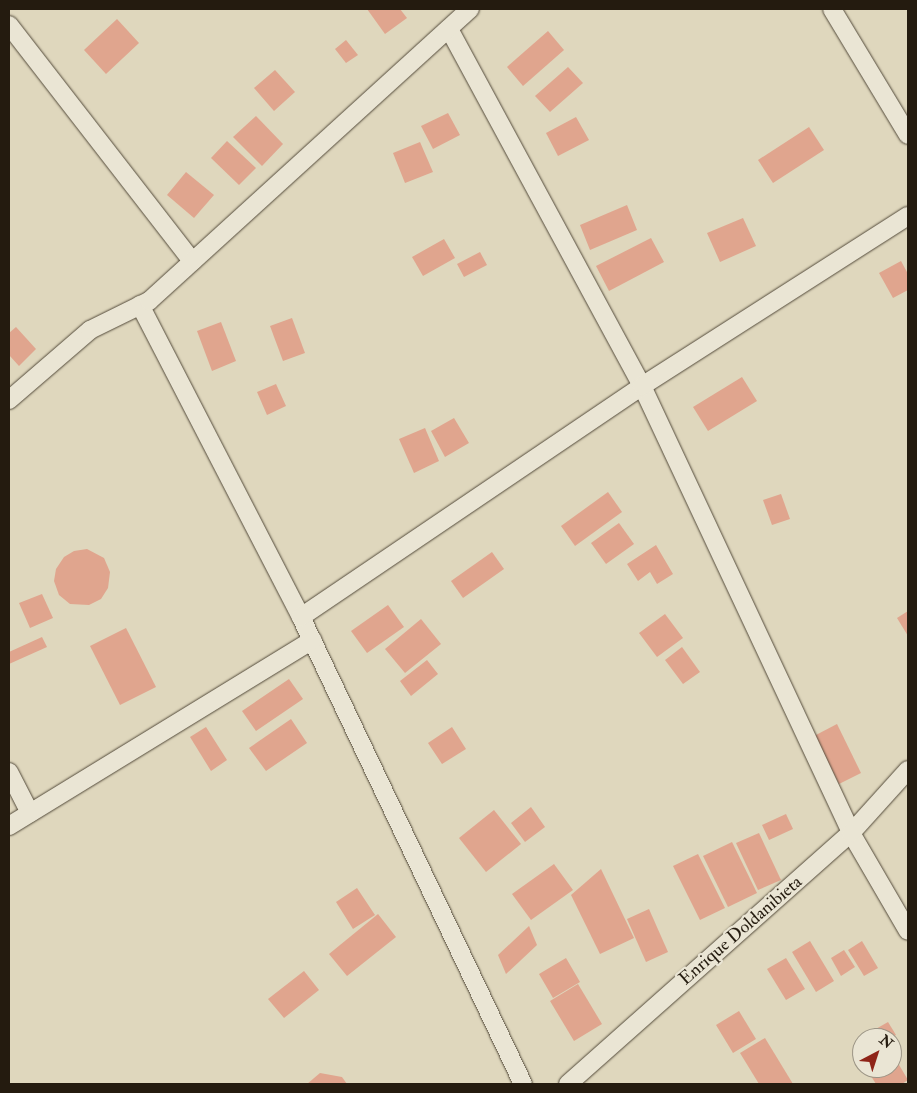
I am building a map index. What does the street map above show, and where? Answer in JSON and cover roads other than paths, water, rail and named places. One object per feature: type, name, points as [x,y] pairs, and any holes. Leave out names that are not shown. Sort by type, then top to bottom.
[{"type":"street","points":[[9,400],[90,330],[149,301],[470,9]]},
{"type":"street","points":[[832,9],[908,135]]},
{"type":"street","points":[[9,25],[192,261]]},
{"type":"street","points":[[449,29],[642,386],[851,833],[908,931]]},
{"type":"street","points":[[301,617],[642,386],[908,216]]},
{"type":"street","points":[[140,305],[301,617],[523,1084]]},
{"type":"street","points":[[9,826],[312,640]]},
{"type":"street","name":"Enrique Doldanibieta","points":[[568,1084],[851,833],[908,770]]},
{"type":"street","points":[[9,772],[30,813]]}]
